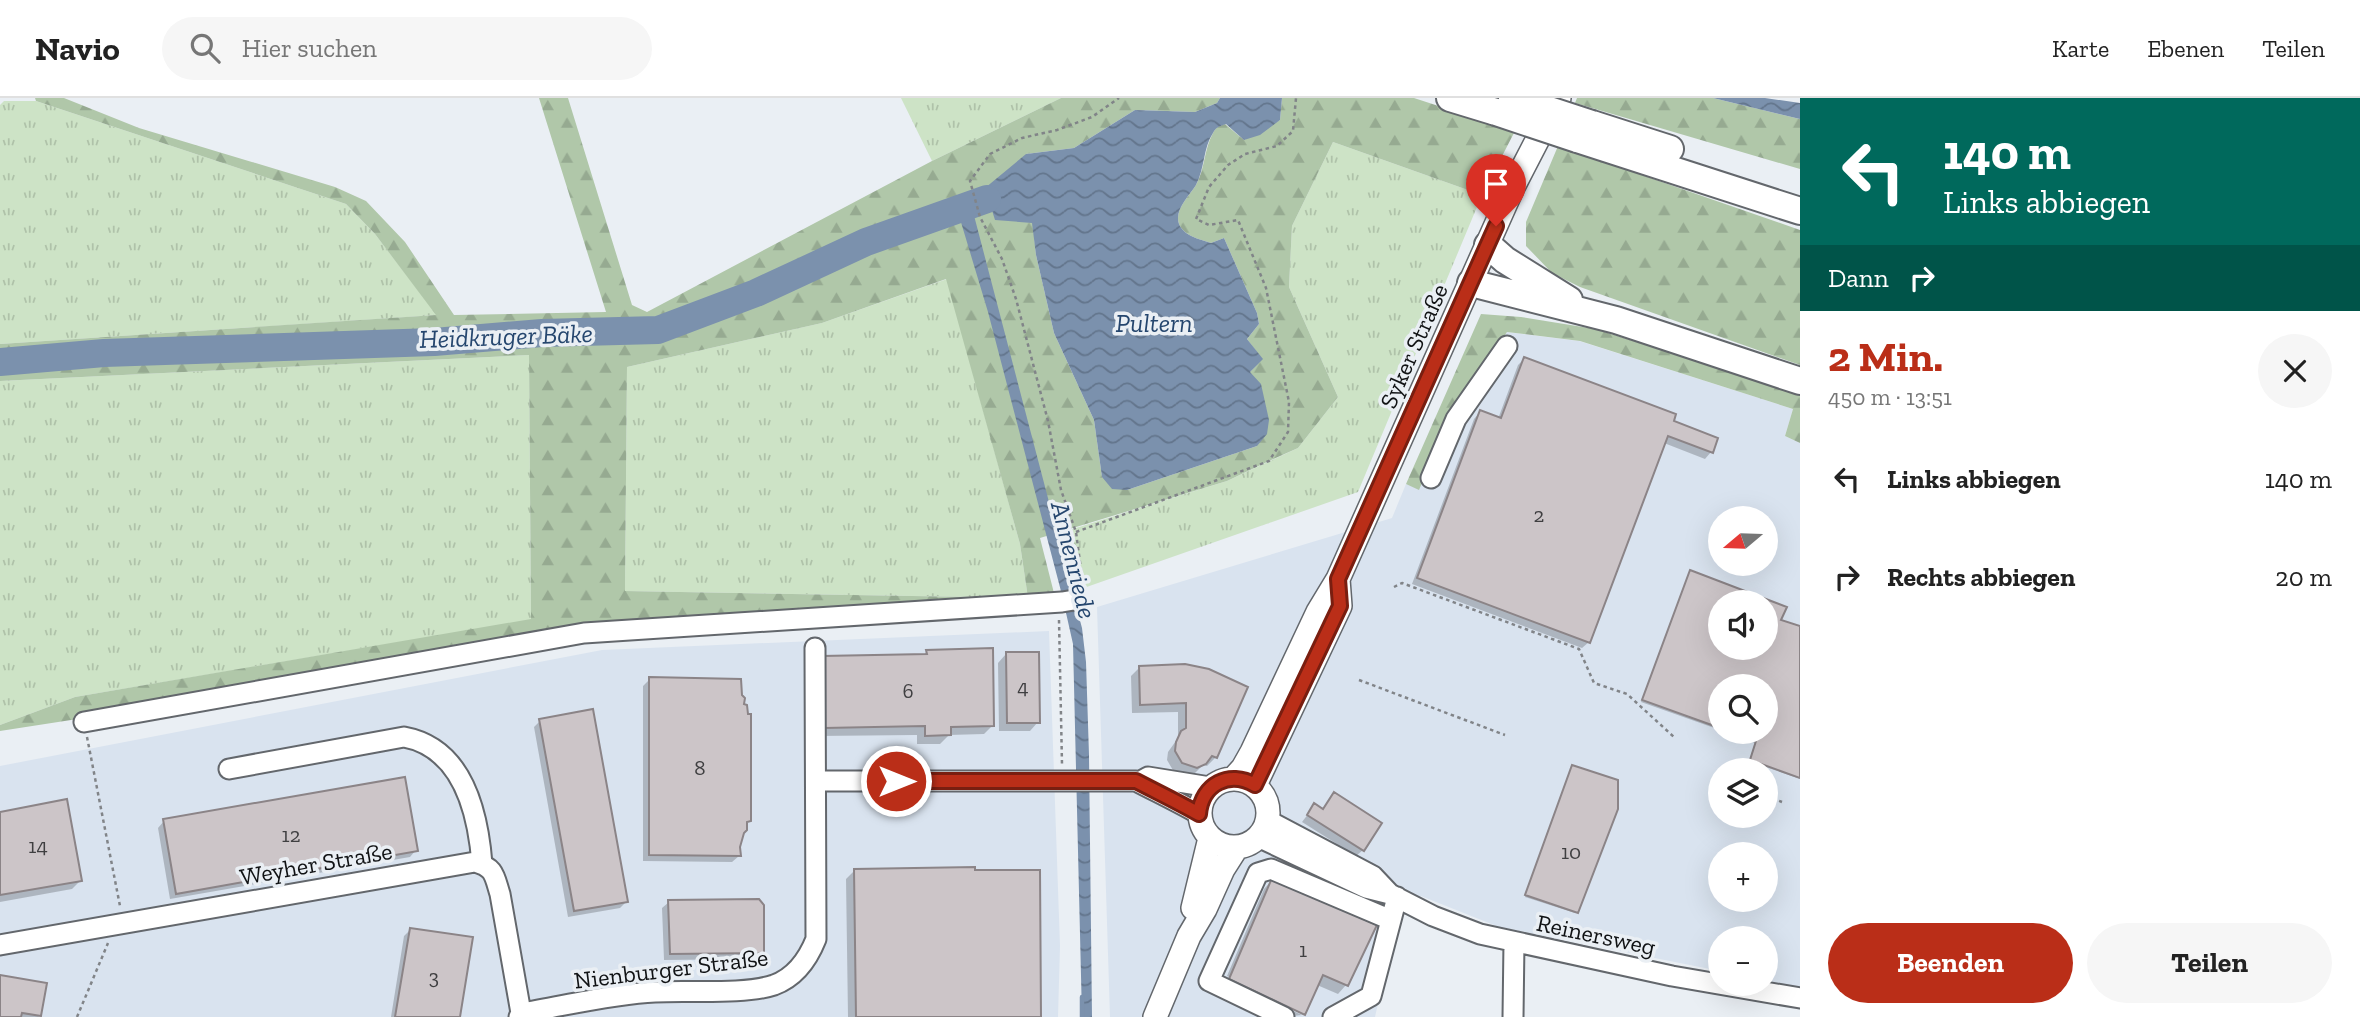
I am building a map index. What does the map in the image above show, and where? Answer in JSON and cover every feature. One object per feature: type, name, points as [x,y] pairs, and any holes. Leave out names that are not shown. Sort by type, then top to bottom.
[{"type":"highway","points":[[1450,98],[1504,105],[1584,131],[1800,192]]},
{"type":"highway","points":[[1584,131],[1800,211]]},
{"type":"highway","points":[[1488,245],[1505,260],[1592,313]]},
{"type":"highway","points":[[1471,283],[1592,313],[1800,381]]},
{"type":"main road","name":"Syker Straße","points":[[1244,782],[1243,768],[1318,612],[1338,579],[1527,158],[1559,98]]},
{"type":"main road","points":[[1221,780],[1244,782],[1266,801],[1263,828],[1249,844],[1237,847],[1218,844],[1202,827],[1200,804],[1210,787],[1221,780]]},
{"type":"main road","points":[[1189,936],[1210,838]]},
{"type":"main road","points":[[1155,1017],[1189,936],[1237,847]]},
{"type":"street","points":[[1431,478],[1456,419],[1507,346]]},
{"type":"street","points":[[84,722],[584,633],[1064,602]]},
{"type":"street","name":"Nienburger Straße","points":[[520,1015],[652,992],[755,988],[775,984],[793,975],[808,958],[816,939],[816,648]]},
{"type":"street","points":[[229,769],[404,737],[423,740],[443,755],[467,791],[482,864],[488,866],[494,875],[500,894],[520,1015]]},
{"type":"street","points":[[816,781],[1139,782],[1148,777],[1210,787]]},
{"type":"street","points":[[1139,782],[1199,814]]},
{"type":"street","name":"Reinersweg","points":[[1263,828],[1366,888],[1394,896],[1465,929],[1672,976],[1800,998]]},
{"type":"street","name":"Weyher Straße","points":[[0,945],[451,865],[475,862],[482,864]]},
{"type":"street","points":[[1284,1017],[1209,981],[1258,873],[1271,869],[1391,920]]},
{"type":"street","points":[[1333,1017],[1371,996],[1391,920],[1394,896]]},
{"type":"street","points":[[1513,1017],[1514,942]]},
{"type":"path","points":[[1076,781],[1059,618],[1064,602],[1084,584],[1076,531],[1061,490],[1048,421],[1016,299],[1002,259],[980,217],[970,181],[990,154],[1022,138],[1057,130],[1093,117],[1119,98]]},
{"type":"path","points":[[1076,531],[1269,461],[1289,432],[1289,402],[1266,288],[1238,220],[1209,225],[1196,219],[1209,187],[1228,164],[1245,154],[1277,146],[1293,131],[1296,98]]},
{"type":"path","points":[[1394,587],[1402,583],[1579,649],[1594,683],[1627,694],[1674,737]]},
{"type":"path","points":[[1359,680],[1505,735]]},
{"type":"path","points":[[77,1017],[120,923],[90,751]]},
{"type":"path","points":[[1778,800],[1782,802]]},
{"type":"shaded area","points":[[1507,332],[1579,341],[1793,409],[1785,436],[1800,443],[1800,988],[1778,983],[1778,926],[1708,926],[1708,969],[1499,927],[1421,896],[1397,919],[1375,1017],[1110,1017],[1097,607],[1392,518],[1406,484],[1419,489],[1451,415]]},
{"type":"shaded area","points":[[1049,631],[1060,946],[1058,1017],[0,1017],[0,766],[602,650]]},
{"type":"green space","points":[[35,98],[64,98],[139,128],[335,187],[366,201],[405,242],[454,315],[606,312],[539,98],[568,98],[632,305],[647,312],[932,161],[1061,98],[1220,98],[1217,103],[1195,112],[1135,110],[1074,148],[1026,154],[1036,255],[1054,333],[1094,420],[1102,477],[1127,490],[1257,446],[1250,372],[1262,359],[1247,339],[1259,324],[1257,313],[1224,238],[1211,243],[1192,236],[1181,228],[1178,219],[1180,208],[1199,179],[1208,146],[1217,128],[1225,124],[1244,140],[1280,120],[1282,98],[1414,98],[1515,131],[1482,195],[1333,142],[1292,226],[1289,287],[1338,397],[1298,448],[1227,481],[1040,538],[1056,601],[599,629],[142,709],[0,731],[0,725],[75,697],[531,619],[529,355],[0,381],[0,366],[129,356],[434,345],[523,337],[629,334],[630,328],[436,340],[0,357],[0,344],[436,315],[375,234],[346,204],[36,101]],"holes":[[[946,279],[1020,544],[1028,598],[625,591],[627,367],[822,323]]]},
{"type":"green space","points":[[901,98],[1061,98],[932,161]]},
{"type":"green space","points":[[1577,98],[1713,98],[1800,119],[1800,169],[1575,103]]},
{"type":"green space","points":[[4,101],[36,101],[346,204],[375,234],[437,315],[0,344],[0,105]]},
{"type":"green space","points":[[1333,142],[1482,195],[1358,492],[1078,590],[1063,532],[1227,481],[1298,448],[1338,397],[1289,287],[1292,226]]},
{"type":"green space","points":[[1558,146],[1800,230],[1800,365],[1580,287],[1552,273],[1526,246],[1526,222]]},
{"type":"green space","points":[[947,279],[1020,544],[1028,598],[625,591],[627,367],[822,323]]},
{"type":"green space","points":[[1481,314],[1521,317],[1595,329],[1800,393],[1800,443],[1785,436],[1793,409],[1580,341],[1507,332],[1451,415],[1419,490],[1406,484]]},
{"type":"green space","points":[[529,355],[531,620],[75,697],[0,725],[0,381]]},
{"type":"water","name":"Pultern","points":[[1220,98],[1282,98],[1280,120],[1260,135],[1244,140],[1226,124],[1215,129],[1207,145],[1199,178],[1180,208],[1178,219],[1181,228],[1192,236],[1211,243],[1224,238],[1257,313],[1259,324],[1247,339],[1263,359],[1250,372],[1261,384],[1269,420],[1267,434],[1257,446],[1127,490],[1112,489],[1102,477],[1094,420],[1054,333],[1036,255],[1032,223],[995,220],[985,188],[1026,154],[1074,148],[1135,110],[1195,112],[1217,103]]},
{"type":"water","points":[[1713,98],[1765,98],[1800,103],[1800,119]]},
{"type":"water","points":[[971,204],[1082,628],[1086,662],[1089,755],[1092,1017],[1082,1017],[1073,644],[988,312],[957,209]]},
{"type":"building","points":[[1524,357],[1676,414],[1674,421],[1718,438],[1713,453],[1668,436],[1590,643],[1417,578],[1480,410],[1501,418]]},
{"type":"building","points":[[1690,570],[1742,590],[1708,590],[1708,660],[1778,660],[1778,604],[1787,607],[1781,620],[1800,626],[1800,778],[1778,770],[1778,758],[1751,758],[1755,744],[1778,744],[1778,674],[1708,674],[1708,724],[1642,700]]},
{"type":"building","points":[[993,648],[994,726],[951,727],[951,735],[925,736],[925,726],[824,728],[822,656],[927,654],[926,650]]},
{"type":"building","points":[[1006,652],[1039,652],[1040,723],[1007,723]]},
{"type":"building","points":[[1185,664],[1209,669],[1248,687],[1217,758],[1212,756],[1206,764],[1197,768],[1182,763],[1175,751],[1181,731],[1186,728],[1186,703],[1140,705],[1139,666]]},
{"type":"building","points":[[649,677],[741,679],[744,704],[747,705],[748,714],[751,714],[751,821],[747,822],[747,830],[740,847],[741,856],[649,855]]},
{"type":"building","points":[[593,709],[628,902],[574,911],[539,719]]},
{"type":"building","points":[[1572,765],[1618,780],[1618,809],[1578,913],[1525,895]]},
{"type":"building","points":[[405,777],[418,851],[176,894],[163,819]]},
{"type":"building","points":[[1334,792],[1382,823],[1364,851],[1307,815],[1314,803],[1323,809]]},
{"type":"building","points":[[67,799],[82,881],[0,895],[0,812]]},
{"type":"building","points":[[975,867],[975,870],[1040,870],[1041,1017],[856,1017],[854,869]]},
{"type":"building","points":[[1272,878],[1377,925],[1348,986],[1323,975],[1305,1015],[1229,979]]},
{"type":"building","points":[[759,899],[764,905],[764,953],[670,954],[668,900]]},
{"type":"building","points":[[410,928],[473,937],[460,1017],[395,1017]]},
{"type":"building","points":[[0,975],[47,983],[41,1016],[22,1013],[21,1017],[0,1017]]},
{"type":"waterway","name":"Heidkruger Bäke","points":[[0,362],[104,353],[434,342],[542,333],[658,330],[756,293],[866,242],[987,199]]},
{"type":"waterway","name":"Annenriede","points":[[1082,997],[1082,1017]]},
{"type":"route","points":[[896,781],[1136,781],[1199,814],[1204,795],[1221,780],[1241,779],[1255,785],[1340,606],[1338,579],[1496,226]]}]
